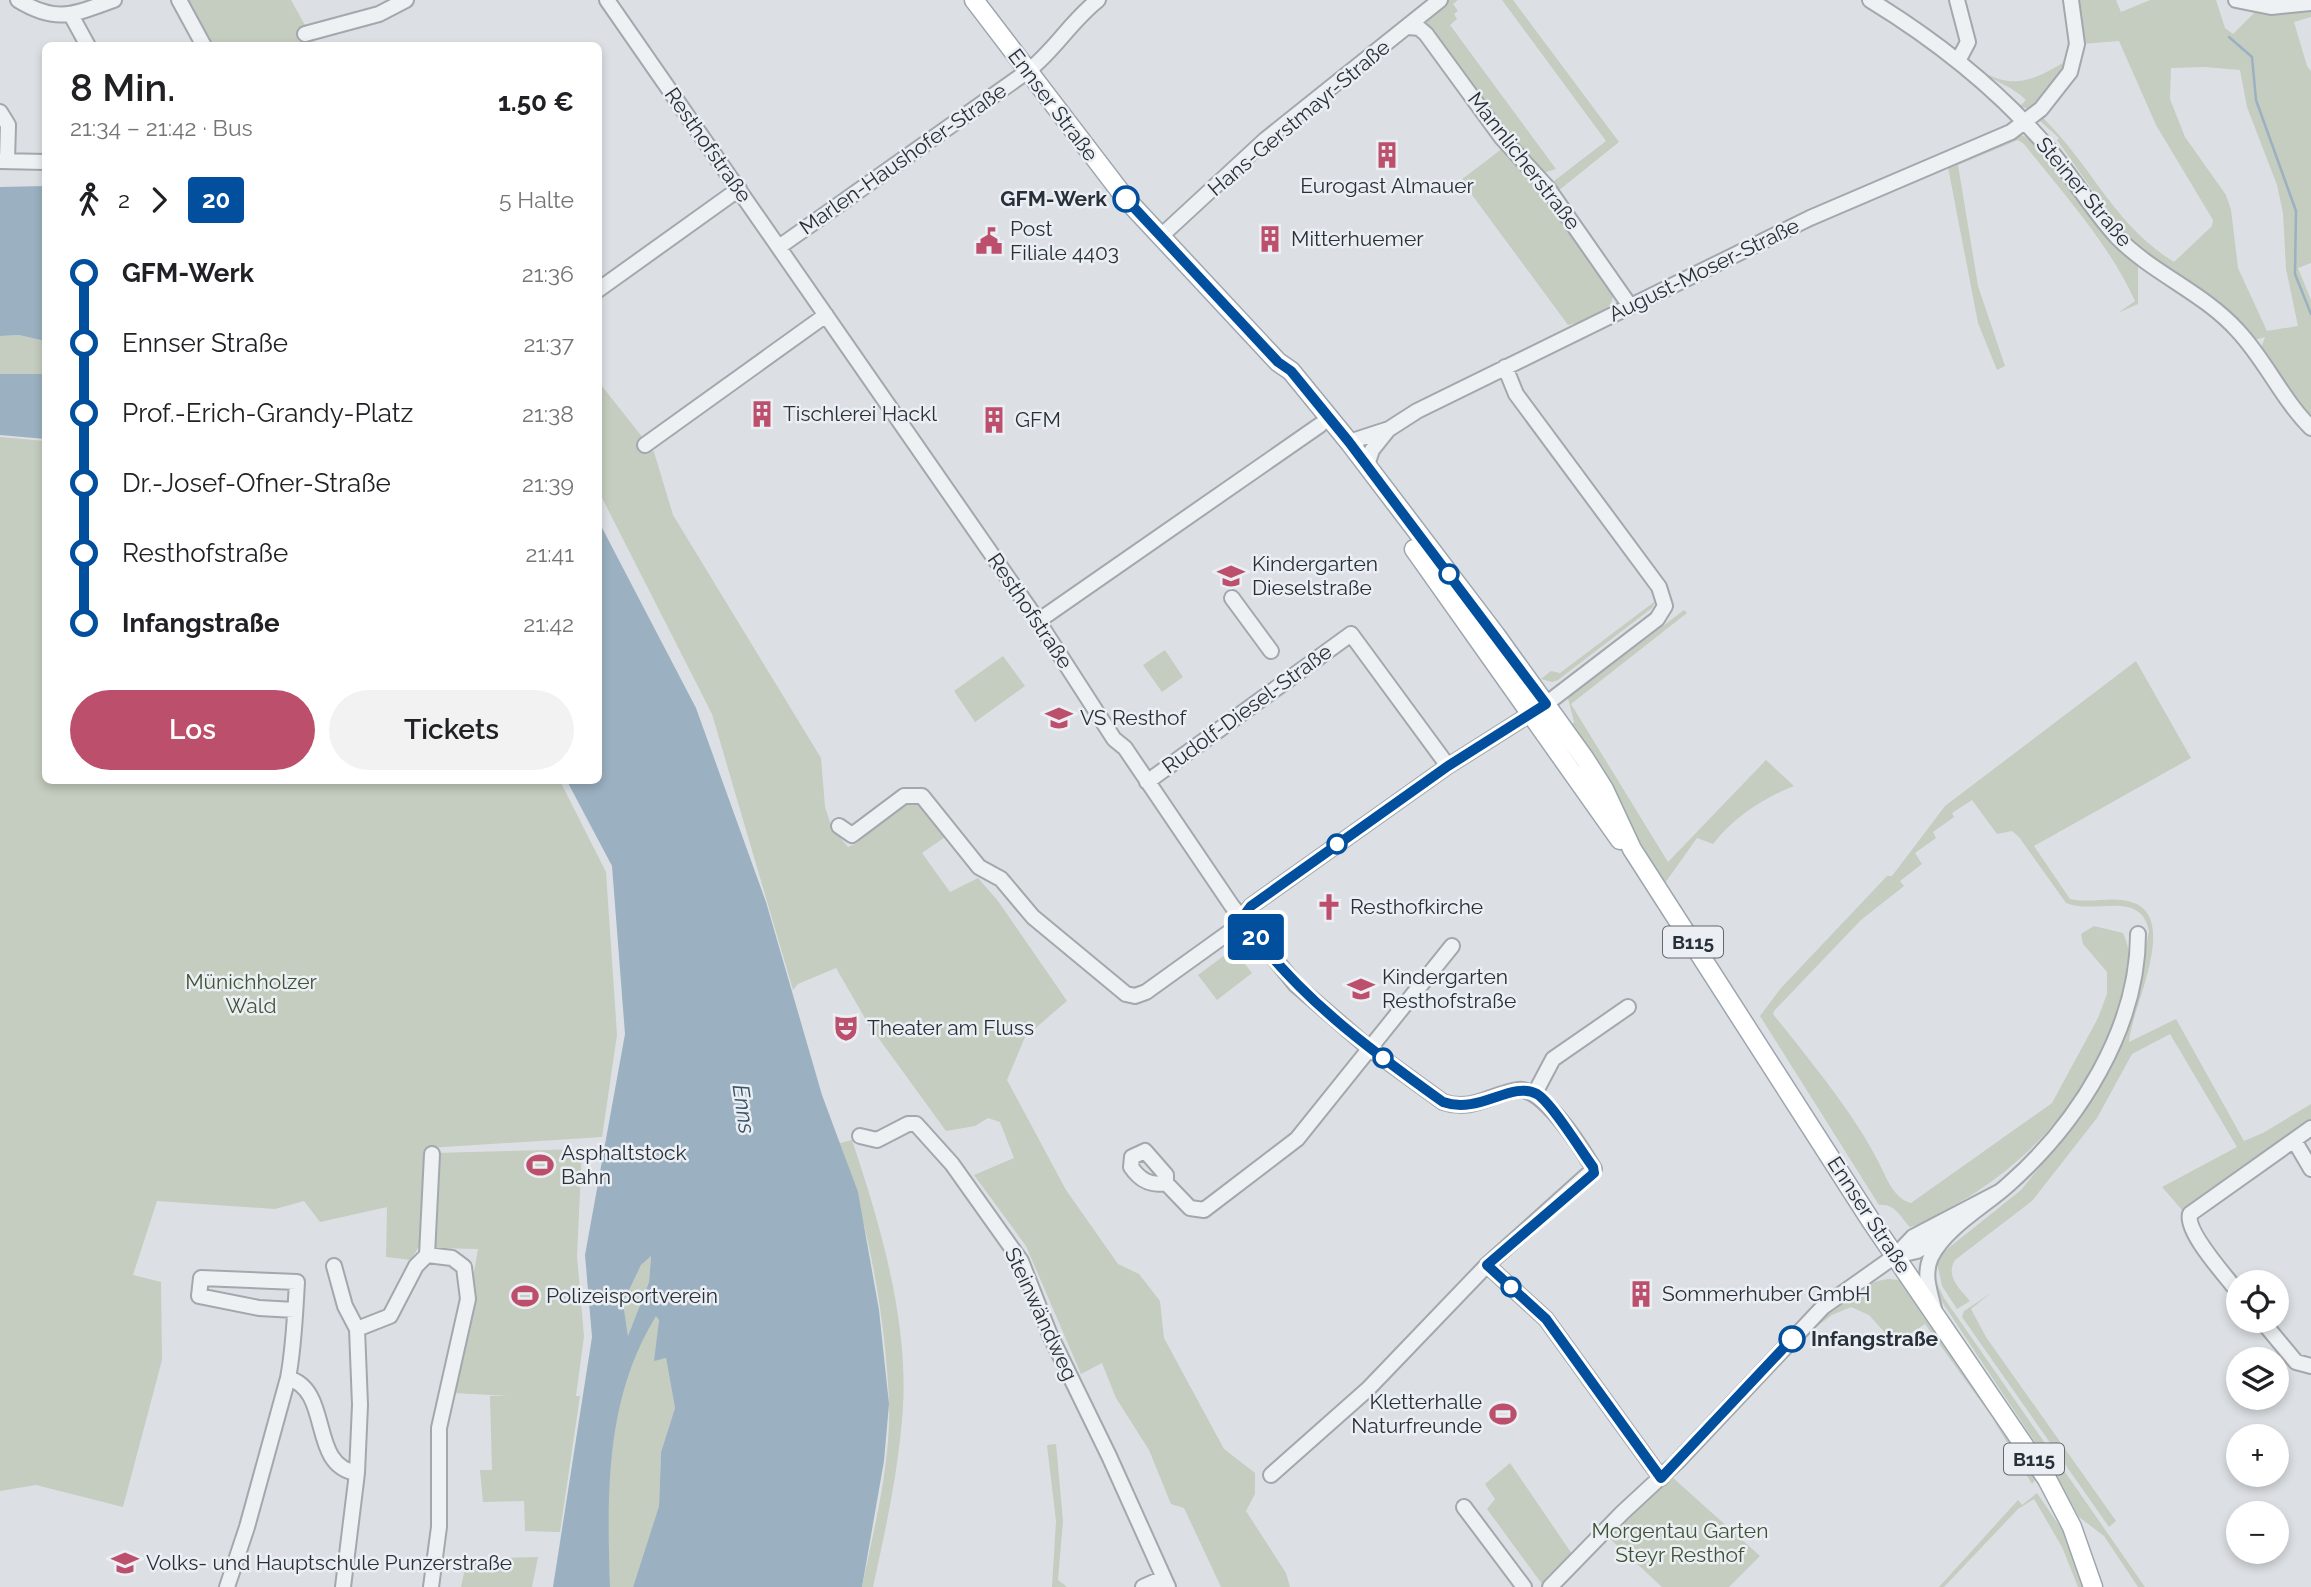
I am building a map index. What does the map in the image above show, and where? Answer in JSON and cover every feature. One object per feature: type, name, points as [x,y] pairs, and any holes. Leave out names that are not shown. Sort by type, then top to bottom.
[{"type":"main road","name":"Ennser Straße","points":[[974,0],[1099,166],[1160,237],[1278,362],[1291,371],[1349,442],[1540,709],[1620,839],[1632,849],[1895,1256],[2048,1479],[2072,1527],[2093,1587]]},
{"type":"main road","name":"Ennser Straße","points":[[1278,362],[1284,377],[1320,425],[1540,709]]},
{"type":"street","points":[[18,0],[55,17],[71,15],[114,0]]},
{"type":"street","points":[[179,0],[202,42]]},
{"type":"street","points":[[305,34],[379,14],[406,0]]},
{"type":"street","name":"Resthofstraße","points":[[607,0],[1038,621],[1114,739],[1125,748],[1242,918],[1297,985],[1370,1049],[1443,1102],[1453,1105],[1479,1104],[1520,1089],[1535,1093]]},
{"type":"street","name":"Marlen-Haushofer-Straße","points":[[779,247],[1043,60],[1073,21],[1098,0]]},
{"type":"street","name":"Hans-Gerstmayr-Straße","points":[[1160,237],[1265,140],[1440,0]]},
{"type":"street","name":"Steiner Straße","points":[[1870,0],[1958,61],[2024,123],[2064,167],[2118,237],[2146,261],[2205,300],[2238,330],[2283,396],[2311,428]]},
{"type":"street","points":[[1957,0],[1968,42],[1958,61]]},
{"type":"street","name":"August-Moser-Straße","points":[[1349,442],[1389,429],[1417,411],[1810,218],[1995,141],[2024,123],[2054,96],[2070,72],[2077,44],[2071,0]]},
{"type":"street","points":[[2236,0],[2271,7],[2311,3]]},
{"type":"street","points":[[71,15],[86,42]]},
{"type":"street","name":"Mannlicherstraße","points":[[1409,27],[1419,28],[1426,34],[1502,138],[1547,187],[1630,306]]},
{"type":"street","points":[[0,111],[8,125],[4,161],[42,162]]},
{"type":"street","points":[[602,287],[739,189]]},
{"type":"street","points":[[645,445],[826,315]]},
{"type":"street","points":[[839,825],[852,835],[904,796],[922,796],[974,862],[1001,878],[1032,917],[1126,994],[1135,996],[1146,992],[1236,928],[1251,906],[1448,766],[1540,709],[1657,619],[1665,606],[1660,587],[1516,394],[1505,368]]},
{"type":"street","points":[[1038,621],[1320,425]]},
{"type":"street","name":"August-Moser-Straße","points":[[1367,466],[1372,450],[1389,429]]},
{"type":"street","name":"Rudolf-Diesel-Straße","points":[[1232,598],[1271,651]]},
{"type":"street","name":"Rudolf-Diesel-Straße","points":[[1147,782],[1351,634],[1448,766]]},
{"type":"street","points":[[1936,1314],[1927,1267],[1936,1251],[2057,1133],[2101,1068],[2125,1008],[2136,963],[2138,934]]},
{"type":"street","points":[[1167,1183],[1190,1208],[1208,1208],[1297,1139],[1452,946]]},
{"type":"street","points":[[1271,1475],[1368,1389],[1487,1265],[1594,1173],[1593,1167],[1535,1093],[1553,1059],[1628,1007]]},
{"type":"street","name":"Steinwändweg","points":[[860,1136],[877,1140],[908,1124],[916,1124],[952,1164],[1021,1261],[1049,1335],[1109,1456],[1165,1583],[1143,1587]]},
{"type":"street","points":[[2226,1276],[2194,1234],[2188,1220],[2190,1214],[2311,1128]]},
{"type":"street","points":[[2294,1140],[2311,1169]]},
{"type":"street","points":[[357,1329],[390,1316],[416,1266],[428,1255],[432,1154]]},
{"type":"street","points":[[1550,1587],[1661,1478],[1823,1307],[1895,1256],[1913,1237],[2000,1191]]},
{"type":"street","points":[[1895,1256],[1920,1249],[1962,1223]]},
{"type":"street","points":[[428,1255],[452,1258],[464,1267],[468,1282],[463,1329],[439,1428],[435,1563],[431,1587]]},
{"type":"street","points":[[1487,1265],[1546,1319],[1661,1478]]},
{"type":"street","points":[[334,1266],[345,1306],[357,1329],[360,1405],[357,1473],[343,1587]]},
{"type":"street","points":[[227,1587],[241,1549],[288,1378],[295,1310],[297,1282],[201,1278],[199,1296],[259,1308],[295,1310]]},
{"type":"street","points":[[2272,1333],[2296,1362],[2311,1366]]},
{"type":"street","points":[[288,1378],[299,1381],[310,1391],[335,1462],[347,1471],[357,1473]]},
{"type":"street","points":[[1464,1507],[1524,1587]]},
{"type":"green space","points":[[186,0],[291,0],[314,42],[210,42]]},
{"type":"green space","points":[[1443,0],[1458,0],[1453,4],[1458,11],[1454,14],[1457,19],[1450,25],[1556,169],[1543,173],[1521,151],[1422,17]]},
{"type":"green space","points":[[1502,0],[1513,0],[1619,142],[1558,191],[1554,181],[1606,141]]},
{"type":"green space","points":[[2076,0],[2116,0],[2121,12],[2150,0],[2216,0],[2225,28],[2233,34],[2258,9],[2311,7],[2311,17],[2294,22],[2307,66],[2311,71],[2311,263],[2298,268],[2311,300],[2311,419],[2287,390],[2261,348],[2265,337],[2255,340],[2224,306],[2168,269],[2122,232],[2057,140],[2059,138],[2040,121],[2061,96],[2044,119],[2135,231],[2174,262],[2212,226],[2213,220],[2156,125],[2119,41],[2082,44]],"holes":[[[2171,68],[2240,70],[2247,107],[2277,185],[2283,213],[2286,269],[2298,326],[2267,331],[2238,268],[2231,210],[2226,195],[2185,137],[2170,99]]]},
{"type":"green space","points":[[2068,60],[2064,75],[2033,111],[2020,106],[2026,100],[2021,95],[1981,71],[2005,80],[2025,80]]},
{"type":"green space","points":[[2019,135],[2041,148],[2053,161],[2097,224],[2120,250],[2138,264],[2138,304],[2118,313],[2135,301],[2124,279],[2084,220],[2024,144],[2018,140],[1958,165],[1978,286],[2005,366],[1997,370],[1978,323],[1948,167]]},
{"type":"green space","points":[[1503,148],[1547,198],[1613,292],[1609,306],[1598,315],[1568,325],[1461,180]]},
{"type":"green space","points":[[19,335],[42,340],[42,374],[0,374],[0,336]]},
{"type":"green space","points":[[602,386],[654,452],[673,515],[821,758],[825,807],[832,828],[848,847],[857,843],[900,808],[918,801],[925,804],[948,835],[922,853],[950,892],[978,878],[998,901],[1067,1001],[1025,1037],[1007,1080],[1066,1190],[1118,1264],[1139,1274],[1160,1301],[1164,1338],[1224,1449],[1255,1473],[1255,1494],[1246,1511],[1286,1573],[1290,1587],[1221,1587],[1184,1508],[1171,1504],[1149,1450],[1116,1398],[1102,1363],[1081,1374],[1026,1246],[974,1175],[1014,1158],[1000,1122],[988,1118],[975,1126],[946,1131],[869,1025],[836,968],[798,984],[793,990],[712,714],[602,498]]},
{"type":"green space","name":"Münichholzer Wald","points":[[0,437],[42,441],[42,784],[562,784],[606,872],[617,1035],[602,1137],[428,1148],[422,1241],[411,1260],[386,1257],[387,1207],[320,1222],[304,1201],[275,1209],[157,1201],[133,1275],[161,1282],[162,1360],[123,1507],[36,1485],[0,1491]]},
{"type":"green space","points":[[1634,564],[1651,585],[1657,599],[1652,608],[1558,680],[1552,682],[1541,679],[1551,671],[1560,673],[1654,602],[1654,593],[1632,565]]},
{"type":"green space","points":[[1684,610],[1687,613],[1571,704],[1668,862],[1766,760],[1794,786],[1749,810],[1713,844],[1697,838],[1665,883],[1570,727],[1574,722],[1568,698]]},
{"type":"green space","points":[[1165,650],[1183,677],[1162,692],[1143,665]]},
{"type":"green space","points":[[1003,656],[1025,686],[975,722],[954,691]]},
{"type":"green space","points":[[2136,661],[2191,758],[2034,846],[2070,899],[2126,901],[2134,903],[2147,913],[2152,927],[2153,946],[2129,1042],[2176,1019],[2244,1141],[2263,1133],[2311,1104],[2311,1124],[2183,1211],[2162,1187],[2237,1147],[2170,1034],[2132,1054],[2097,1118],[2032,1201],[1955,1260],[1952,1266],[1953,1277],[1970,1301],[1957,1309],[1942,1286],[1936,1258],[2021,1190],[2085,1111],[2121,1044],[2134,1005],[2149,931],[2144,918],[2127,907],[2090,907],[2066,903],[2019,837],[2012,831],[1997,834],[1972,800],[1952,813],[1954,817],[1933,832],[1936,838],[1915,853],[1922,864],[1900,881],[1904,886],[1861,920],[1774,1011],[1773,1014],[1857,1125],[1891,1187],[1905,1201],[1911,1203],[2052,1103],[2098,1018],[2107,994],[2107,972],[2083,944],[2081,934],[2094,926],[2123,933],[2129,958],[2125,983],[2096,1063],[2079,1091],[2059,1118],[2013,1165],[1958,1203],[1929,1220],[1910,1227],[1893,1208],[1879,1205],[1760,1016],[1781,988],[1887,876],[1892,876],[1945,806]]},
{"type":"green space","points":[[1233,949],[1252,973],[1217,1000],[1198,975]]},
{"type":"green space","points":[[852,1140],[890,1272],[901,1340],[903,1373],[903,1407],[898,1453],[873,1587],[862,1587],[884,1472],[889,1403],[884,1339],[874,1271],[859,1205],[840,1143]]},
{"type":"green space","name":"Polizeisportverein","points":[[582,1149],[577,1256],[584,1336],[576,1396],[580,1396],[560,1532],[525,1531],[524,1501],[483,1502],[480,1470],[492,1470],[490,1396],[509,1396],[453,1393],[478,1249],[436,1248],[433,1153]]},
{"type":"green space","points":[[651,1255],[649,1282],[628,1337],[623,1303],[641,1265]]},
{"type":"green space","points":[[1934,1277],[1944,1298],[2145,1587],[2138,1587],[2104,1536],[2079,1517],[2037,1445],[1936,1293]]},
{"type":"green space","points":[[1899,1280],[1906,1288],[2036,1479],[2032,1484],[1991,1416],[1925,1324],[1895,1344],[1869,1315],[1851,1307],[1832,1315],[1807,1334],[1834,1307],[1855,1292],[1877,1281]]},
{"type":"green space","points":[[1991,1293],[1971,1309],[1986,1337],[2116,1521],[2109,1527],[1962,1317],[1964,1311]]},
{"type":"green space","points":[[656,1315],[659,1320],[655,1360],[666,1358],[675,1408],[661,1452],[659,1506],[633,1587],[610,1587],[608,1504],[615,1421],[620,1394],[631,1361]]},
{"type":"green space","points":[[1056,1444],[1063,1521],[1058,1580],[1067,1587],[1052,1587],[1056,1521],[1047,1445]]},
{"type":"green space","points":[[1510,1463],[1572,1554],[1542,1584],[1487,1509],[1495,1499],[1485,1484]]},
{"type":"green space","name":"Morgentau Garten Steyr Resthof","points":[[1672,1477],[1760,1556],[1729,1587],[1662,1587],[1607,1536]]},
{"type":"green space","points":[[2037,1493],[2065,1534],[2084,1587],[2078,1587],[2062,1547],[2034,1499],[2018,1509],[1944,1587],[1939,1587],[2018,1500],[2022,1505]]},
{"type":"green space","points":[[538,1557],[532,1587],[461,1587],[467,1559]]},
{"type":"water","points":[[42,186],[42,340],[19,335],[0,336],[0,187]]},
{"type":"water","points":[[0,374],[42,374],[42,439],[0,435]]},
{"type":"water","name":"Enns","points":[[602,528],[696,708],[766,902],[822,1095],[858,1192],[879,1310],[889,1404],[884,1461],[862,1587],[633,1587],[659,1506],[661,1452],[675,1408],[666,1358],[654,1361],[659,1320],[656,1316],[639,1348],[618,1413],[610,1481],[610,1587],[553,1587],[592,1337],[585,1255],[625,1034],[612,866],[569,784],[602,784]],"holes":[[[651,1256],[649,1282],[628,1336],[623,1303],[641,1265]]]},
{"type":"waterway","points":[[2229,37],[2252,57],[2256,100],[2296,211],[2295,274],[2311,314]]},
{"type":"bus line","name":"20","points":[[1126,199],[1278,362],[1291,371],[1385,489],[1546,704],[1427,780],[1251,906],[1242,918],[1297,985],[1370,1049],[1443,1102],[1453,1105],[1479,1104],[1520,1089],[1540,1096],[1548,1106],[1593,1167],[1594,1173],[1487,1265],[1546,1319],[1661,1478],[1792,1339]]},
{"type":"place","name":"Eurogast Almauer","points":[[1387,155]]},
{"type":"place","name":"GFM-Werk","points":[[1126,199]]},
{"type":"place","name":"Mitterhuemer","points":[[1270,239]]},
{"type":"place","name":"Post Filiale 4403","points":[[989,241]]},
{"type":"place","name":"Tischlerei Hackl","points":[[762,414]]},
{"type":"place","name":"GFM","points":[[994,420]]},
{"type":"place","name":"Kindergarten Dieselstraße","points":[[1231,576]]},
{"type":"place","name":"VS Resthof","points":[[1059,718]]},
{"type":"place","name":"Resthofkirche","points":[[1329,907]]},
{"type":"place","name":"Kindergarten Resthofstraße","points":[[1361,989]]},
{"type":"place","name":"Theater am Fluss","points":[[846,1028]]},
{"type":"place","name":"Asphaltstock Bahn","points":[[540,1165]]},
{"type":"place","name":"Sommerhuber GmbH","points":[[1641,1294]]},
{"type":"place","name":"Polizeisportverein","points":[[525,1296]]},
{"type":"place","name":"Infangstraße","points":[[1792,1339]]},
{"type":"place","name":"Kletterhalle Naturfreunde","points":[[1503,1414]]},
{"type":"place","name":"Volks- und Hauptschule Punzerstraße","points":[[125,1563]]}]
